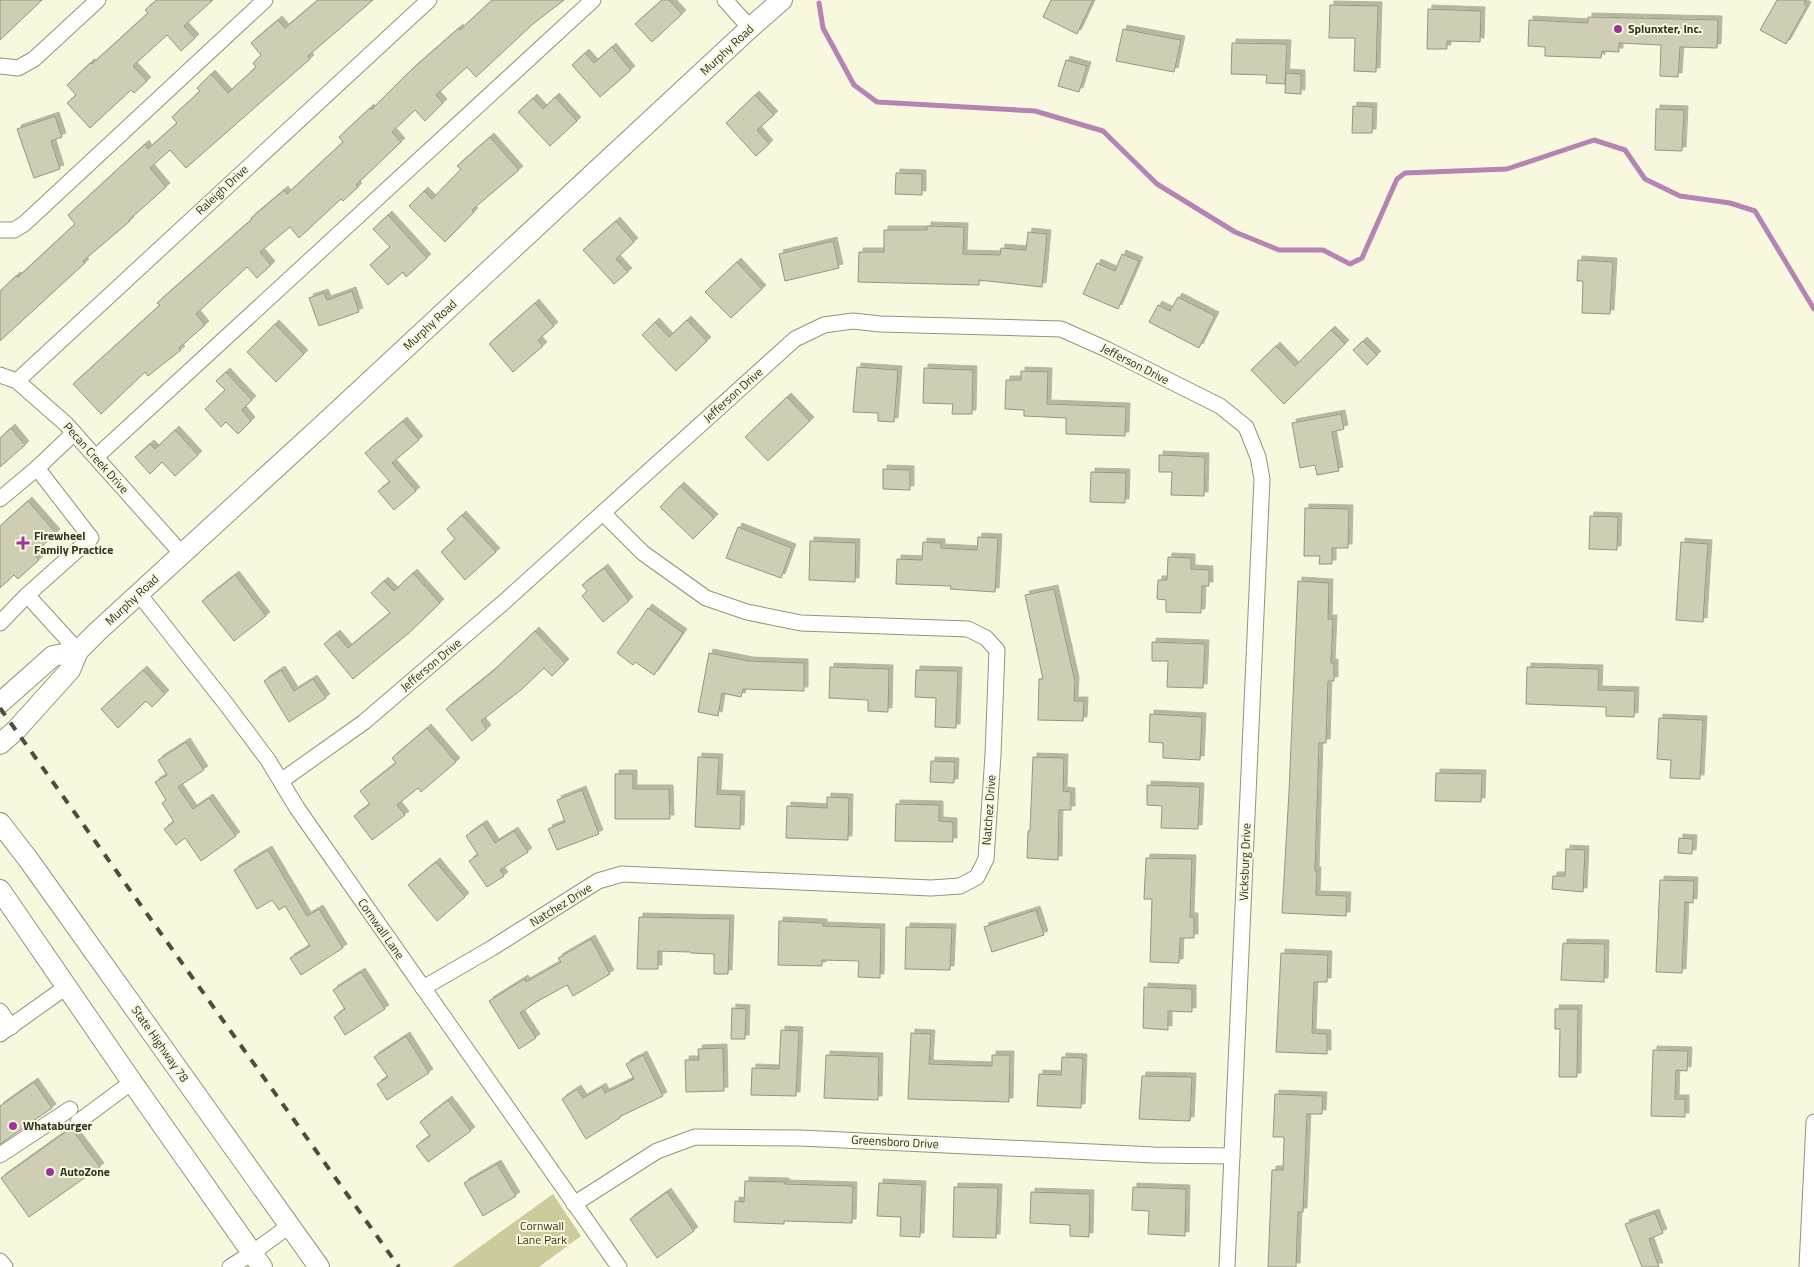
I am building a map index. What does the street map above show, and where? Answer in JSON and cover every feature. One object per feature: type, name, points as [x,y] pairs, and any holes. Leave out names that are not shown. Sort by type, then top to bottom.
[{"type":"main road","name":"Murphy Road","points":[[0,744],[16,730],[70,670],[78,651],[782,0]]},
{"type":"main road","points":[[0,703],[53,656],[78,651]]},
{"type":"main road","name":"State Highway 78","points":[[0,823],[40,875],[319,1267]]},
{"type":"main road","points":[[0,890],[257,1260]]},
{"type":"street","points":[[0,66],[18,68],[34,59],[98,0]]},
{"type":"street","points":[[0,230],[14,230],[24,224],[265,0]]},
{"type":"street","name":"Raleigh Drive","points":[[17,381],[429,0]]},
{"type":"street","points":[[96,457],[593,0]]},
{"type":"street","points":[[725,0],[750,28]]},
{"type":"street","name":"Jefferson Drive","points":[[281,781],[364,722],[504,602],[796,339],[824,325],[853,321],[880,324],[1061,329],[1106,349],[1220,406],[1246,427],[1258,457]]},
{"type":"street","name":"Pecan Creek Drive","points":[[0,375],[17,381],[74,433],[182,554]]},
{"type":"street","points":[[0,499],[74,433]]},
{"type":"street","name":"Vicksburg Drive","points":[[1228,1267],[1262,478],[1258,457]]},
{"type":"street","points":[[0,623],[27,595],[91,538],[37,468]]},
{"type":"street","name":"Natchez Drive","points":[[423,988],[492,948],[598,881],[622,874],[931,888],[960,886],[977,877],[986,859],[993,755],[997,650],[986,638],[968,629],[801,623],[747,612],[706,598],[643,553],[603,513]]},
{"type":"street","name":"Cornwall Lane","points":[[139,594],[268,760],[297,808],[619,1267]]},
{"type":"street","points":[[27,595],[78,651]]},
{"type":"street","points":[[0,1011],[5,1031],[66,987]]},
{"type":"street","points":[[78,1122],[132,1082]]},
{"type":"street","points":[[0,1155],[70,1109]]},
{"type":"street","points":[[1807,1267],[1814,1122]]},
{"type":"street","name":"Greensboro Drive","points":[[574,1204],[657,1151],[694,1137],[801,1138],[1144,1154],[1232,1156]]},
{"type":"street","points":[[230,1267],[257,1260],[289,1226]]},
{"type":"street","points":[[0,1261],[5,1267]]},
{"type":"green space","name":"Cornwall Lane Park","points":[[553,1194],[581,1236],[539,1267],[452,1267]]},
{"type":"building","points":[[0,0],[42,0],[0,40]]},
{"type":"building","points":[[157,0],[213,0],[184,26],[195,38],[181,51],[167,35],[133,66],[147,81],[134,93],[131,90],[90,128],[67,103],[76,95],[67,85],[148,13],[145,10]]},
{"type":"building","points":[[318,0],[373,0],[308,56],[310,59],[186,168],[170,150],[150,168],[166,187],[83,261],[85,263],[0,341],[0,291],[16,276],[18,277],[75,224],[68,215],[145,144],[148,149],[177,123],[172,117],[200,91],[197,88],[211,74],[228,93],[256,67],[253,63],[261,55],[251,43],[278,20],[285,28]]},
{"type":"building","points":[[492,0],[564,0],[533,24],[476,77],[467,67],[436,95],[443,103],[425,121],[415,110],[392,132],[401,142],[356,185],[358,187],[343,201],[341,199],[299,238],[290,227],[260,252],[271,265],[257,278],[247,267],[196,314],[205,325],[179,348],[181,350],[148,376],[145,372],[101,414],[73,384],[160,305],[157,303],[251,218],[284,190],[287,194],[343,142],[339,137],[370,108],[371,110],[411,70],[459,28],[460,30]]},
{"type":"building","points":[[662,0],[669,0],[682,14],[652,42],[635,24]]},
{"type":"building","points":[[1051,0],[1093,0],[1077,34],[1043,17]]},
{"type":"building","points":[[1777,0],[1806,0],[1804,4],[1807,6],[1786,44],[1760,30]]},
{"type":"building","points":[[1330,5],[1378,6],[1376,72],[1354,71],[1355,38],[1329,38]]},
{"type":"building","points":[[1428,9],[1481,11],[1480,42],[1447,41],[1447,49],[1427,49]]},
{"type":"building","points":[[1588,17],[1718,20],[1717,48],[1680,47],[1678,77],[1660,76],[1661,45],[1619,43],[1619,52],[1602,51],[1601,58],[1545,56],[1545,47],[1528,46],[1529,20],[1588,23]]},
{"type":"building","points":[[1123,29],[1181,40],[1174,72],[1116,61]]},
{"type":"building","points":[[1232,43],[1287,44],[1285,84],[1266,83],[1267,75],[1231,74]]},
{"type":"building","points":[[612,47],[631,70],[600,97],[572,65],[585,53],[594,63]]},
{"type":"building","points":[[1066,60],[1087,66],[1079,92],[1058,86]]},
{"type":"building","points":[[1286,73],[1301,74],[1301,94],[1285,93]]},
{"type":"building","points":[[755,95],[774,115],[757,130],[769,144],[756,156],[726,123]]},
{"type":"building","points":[[555,97],[577,121],[550,146],[518,112],[533,98],[543,109]]},
{"type":"building","points":[[1353,106],[1373,107],[1372,133],[1352,133]]},
{"type":"building","points":[[1656,109],[1684,110],[1682,151],[1655,150]]},
{"type":"building","points":[[55,116],[62,137],[51,141],[60,169],[34,178],[17,129]]},
{"type":"building","points":[[490,137],[519,170],[472,210],[474,212],[445,242],[409,206],[424,191],[432,199],[461,169],[457,166]]},
{"type":"building","points":[[896,173],[922,174],[922,195],[895,194]]},
{"type":"building","points":[[388,215],[427,258],[406,277],[403,272],[388,285],[370,265],[390,247],[373,229]]},
{"type":"building","points":[[616,221],[634,242],[616,259],[628,272],[614,284],[583,250]]},
{"type":"building","points":[[927,226],[964,227],[963,254],[1000,255],[1001,248],[1026,250],[1028,232],[1047,234],[1042,287],[979,280],[979,285],[858,282],[859,252],[884,252],[884,230],[927,230]]},
{"type":"building","points":[[833,241],[839,268],[785,281],[779,254]]},
{"type":"building","points":[[1122,254],[1139,261],[1118,309],[1083,294],[1097,263],[1115,271]]},
{"type":"building","points":[[1578,260],[1613,262],[1610,314],[1582,313],[1583,281],[1577,281]]},
{"type":"building","points":[[737,262],[762,289],[731,318],[705,292]]},
{"type":"building","points":[[352,291],[359,312],[319,326],[309,298],[324,293],[327,300]]},
{"type":"building","points":[[1178,297],[1215,316],[1199,348],[1149,322],[1158,305],[1170,311]]},
{"type":"building","points":[[535,303],[554,326],[538,340],[543,346],[513,372],[489,344]]},
{"type":"building","points":[[687,320],[707,341],[676,371],[642,335],[655,322],[669,337]]},
{"type":"building","points":[[275,324],[304,354],[276,382],[247,352]]},
{"type":"building","points":[[1331,330],[1345,344],[1284,404],[1251,370],[1276,346],[1295,366]]},
{"type":"building","points":[[1363,341],[1377,355],[1367,365],[1353,350]]},
{"type":"building","points":[[857,367],[898,370],[894,422],[878,421],[878,413],[853,412]]},
{"type":"building","points":[[924,368],[973,370],[972,414],[952,414],[953,404],[923,403]]},
{"type":"building","points":[[1021,371],[1048,372],[1047,404],[1126,407],[1125,436],[1066,434],[1066,418],[1024,416],[1024,410],[1005,409],[1006,380],[1021,380]]},
{"type":"building","points":[[226,372],[252,400],[242,410],[251,421],[238,434],[226,422],[221,427],[205,409],[225,390],[216,381]]},
{"type":"building","points":[[787,397],[810,421],[768,461],[745,437]]},
{"type":"building","points":[[1341,414],[1344,429],[1332,432],[1339,471],[1317,475],[1315,465],[1300,468],[1292,423]]},
{"type":"building","points":[[403,421],[419,440],[392,463],[416,491],[394,510],[378,491],[390,482],[365,453]]},
{"type":"building","points":[[11,428],[25,445],[0,467],[0,438]]},
{"type":"building","points":[[175,430],[198,455],[175,476],[162,462],[150,474],[135,457],[150,444],[155,449]]},
{"type":"building","points":[[1159,455],[1205,457],[1204,496],[1171,495],[1172,472],[1159,472]]},
{"type":"building","points":[[883,469],[910,470],[910,490],[883,489]]},
{"type":"building","points":[[1091,472],[1126,473],[1125,503],[1090,502]]},
{"type":"building","points":[[680,486],[714,518],[693,539],[660,507]]},
{"type":"building","name":"Firewheel Family Practice","points":[[28,501],[56,533],[34,554],[39,560],[18,579],[14,575],[0,588],[0,526]]},
{"type":"building","points":[[1305,508],[1349,509],[1348,548],[1332,548],[1332,564],[1319,564],[1320,556],[1304,556]]},
{"type":"building","points":[[462,515],[496,552],[465,580],[441,552],[455,539],[447,529]]},
{"type":"building","points":[[1590,516],[1618,517],[1617,550],[1589,549]]},
{"type":"building","points":[[738,527],[792,548],[781,578],[726,558]]},
{"type":"building","points":[[978,537],[998,538],[995,592],[950,589],[951,586],[896,584],[897,559],[922,560],[923,542],[941,543],[941,548],[977,550]]},
{"type":"building","points":[[810,541],[856,543],[855,582],[809,580]]},
{"type":"building","points":[[1681,542],[1708,544],[1703,622],[1676,620]]},
{"type":"building","points":[[1168,557],[1191,558],[1191,569],[1209,570],[1209,586],[1202,586],[1201,613],[1166,612],[1166,600],[1157,599],[1158,580],[1167,580]]},
{"type":"building","points":[[604,568],[629,601],[603,622],[582,596],[587,591],[582,585]]},
{"type":"building","points":[[413,573],[440,603],[409,633],[353,679],[324,644],[336,634],[348,648],[390,613],[371,593],[384,581],[394,591]]},
{"type":"building","points":[[235,575],[266,616],[234,641],[202,601]]},
{"type":"building","points":[[1298,581],[1329,583],[1328,619],[1333,619],[1331,663],[1334,663],[1334,681],[1328,681],[1326,743],[1319,743],[1316,895],[1347,896],[1346,916],[1282,913]]},
{"type":"building","points":[[1054,589],[1075,681],[1074,701],[1084,701],[1083,721],[1038,720],[1039,679],[1043,679],[1025,595]]},
{"type":"building","points":[[648,608],[683,633],[654,675],[635,662],[633,665],[617,653]]},
{"type":"building","points":[[535,631],[565,663],[552,676],[544,668],[522,689],[481,721],[487,729],[472,741],[446,709],[493,671]]},
{"type":"building","points":[[1152,642],[1205,644],[1203,688],[1167,687],[1168,661],[1152,661]]},
{"type":"building","points":[[709,653],[749,661],[804,663],[804,691],[743,689],[741,697],[722,693],[718,716],[698,712]]},
{"type":"building","points":[[830,667],[889,669],[888,712],[868,711],[868,700],[829,698]]},
{"type":"building","points":[[1527,667],[1599,669],[1598,690],[1635,691],[1634,717],[1606,716],[1606,707],[1526,704]]},
{"type":"building","points":[[143,670],[165,694],[152,707],[146,701],[118,728],[101,709]]},
{"type":"building","points":[[281,670],[294,691],[313,679],[326,698],[289,722],[264,681]]},
{"type":"building","points":[[916,670],[958,671],[956,728],[935,727],[936,698],[915,697]]},
{"type":"building","points":[[1150,714],[1202,717],[1200,760],[1163,758],[1163,743],[1149,742]]},
{"type":"building","points":[[1659,718],[1703,720],[1700,779],[1670,778],[1671,760],[1657,759]]},
{"type":"building","points":[[427,728],[456,762],[421,792],[418,788],[397,805],[405,815],[372,840],[354,816],[370,804],[360,791],[396,763],[392,758]]},
{"type":"building","points":[[186,742],[204,770],[178,787],[193,809],[209,798],[236,836],[201,861],[185,838],[176,845],[164,829],[174,822],[162,803],[166,800],[155,782],[167,775],[158,760]]},
{"type":"building","points":[[698,757],[719,758],[717,794],[741,795],[740,829],[695,827]]},
{"type":"building","points":[[1033,757],[1064,758],[1063,791],[1071,792],[1071,810],[1059,810],[1058,860],[1027,858]]},
{"type":"building","points":[[931,761],[955,762],[954,783],[930,782]]},
{"type":"building","points":[[1436,773],[1482,774],[1481,802],[1435,801]]},
{"type":"building","points":[[615,774],[633,774],[633,789],[669,789],[670,819],[615,819]]},
{"type":"building","points":[[1147,785],[1200,787],[1198,829],[1161,828],[1162,806],[1147,805]]},
{"type":"building","points":[[582,790],[599,834],[557,850],[548,829],[565,822],[557,800]]},
{"type":"building","points":[[827,797],[849,798],[848,840],[786,838],[787,806],[827,808]]},
{"type":"building","points":[[896,804],[939,805],[939,821],[953,822],[953,842],[895,841]]},
{"type":"building","points":[[483,824],[495,843],[514,831],[528,852],[500,870],[504,876],[487,887],[469,861],[478,855],[466,836]]},
{"type":"building","points":[[1679,838],[1693,839],[1692,854],[1678,853]]},
{"type":"building","points":[[1566,849],[1585,850],[1583,892],[1552,889],[1553,876],[1565,876]]},
{"type":"building","points":[[268,850],[307,916],[319,909],[343,948],[301,975],[290,958],[310,946],[285,906],[279,910],[272,900],[257,909],[234,870]]},
{"type":"building","points":[[1146,858],[1192,859],[1190,917],[1194,917],[1194,938],[1180,938],[1179,963],[1150,962],[1152,899],[1144,899]]},
{"type":"building","points":[[436,862],[465,897],[437,921],[408,885]]},
{"type":"building","points":[[1660,880],[1694,881],[1693,903],[1685,902],[1682,973],[1656,972]]},
{"type":"building","points":[[1036,910],[1044,935],[992,952],[984,927]]},
{"type":"building","points":[[639,917],[730,919],[728,974],[714,974],[714,954],[691,952],[658,951],[658,969],[637,969]]},
{"type":"building","points":[[779,921],[823,923],[823,926],[881,928],[880,978],[858,977],[859,961],[822,960],[822,966],[778,965]]},
{"type":"building","points":[[906,927],[952,928],[950,970],[905,969]]},
{"type":"building","points":[[591,939],[610,974],[573,996],[567,985],[520,1013],[536,1038],[519,1049],[489,1001],[524,979],[526,982],[561,962],[558,958]]},
{"type":"building","points":[[1563,943],[1605,944],[1604,982],[1561,980]]},
{"type":"building","points":[[1281,953],[1328,955],[1327,982],[1314,982],[1312,1033],[1327,1034],[1327,1054],[1276,1052]]},
{"type":"building","points":[[361,972],[385,1009],[345,1035],[334,1017],[345,1009],[333,990]]},
{"type":"building","points":[[1144,987],[1192,989],[1192,1012],[1168,1011],[1168,1030],[1143,1028]]},
{"type":"building","points":[[732,1008],[746,1009],[745,1039],[731,1039]]},
{"type":"building","points":[[1555,1009],[1578,1009],[1577,1077],[1559,1077],[1560,1029],[1555,1029]]},
{"type":"building","points":[[781,1030],[799,1031],[796,1096],[751,1095],[752,1068],[779,1069]]},
{"type":"building","points":[[911,1033],[931,1034],[929,1064],[992,1066],[992,1055],[1010,1055],[1009,1102],[908,1099]]},
{"type":"building","points":[[406,1036],[429,1073],[387,1100],[377,1084],[388,1077],[374,1057]]},
{"type":"building","points":[[723,1048],[724,1091],[686,1092],[685,1060],[699,1060],[698,1049]]},
{"type":"building","points":[[1653,1050],[1688,1051],[1687,1071],[1676,1070],[1675,1099],[1685,1099],[1685,1117],[1651,1116]]},
{"type":"building","points":[[643,1055],[663,1096],[619,1117],[586,1139],[562,1099],[577,1089],[583,1098],[602,1087],[605,1093],[634,1079],[626,1064]]},
{"type":"building","points":[[826,1055],[879,1057],[878,1100],[824,1098]]},
{"type":"building","points":[[1062,1057],[1083,1058],[1081,1108],[1037,1106],[1039,1074],[1061,1075]]},
{"type":"building","points":[[1142,1076],[1192,1077],[1190,1121],[1139,1119]]},
{"type":"building","name":"Whataburger","points":[[34,1082],[52,1108],[0,1144],[0,1106]]},
{"type":"building","points":[[1275,1094],[1323,1096],[1322,1114],[1307,1114],[1303,1212],[1298,1212],[1296,1267],[1268,1267],[1272,1170],[1283,1170],[1284,1137],[1273,1137]]},
{"type":"building","points":[[448,1100],[471,1131],[428,1162],[416,1146],[430,1136],[420,1122]]},
{"type":"building","name":"AutoZone","points":[[71,1128],[100,1167],[29,1217],[1,1178]]},
{"type":"building","points":[[497,1164],[516,1196],[483,1216],[464,1183]]},
{"type":"building","points":[[745,1181],[853,1186],[852,1223],[784,1221],[784,1224],[734,1222],[735,1201],[744,1202]]},
{"type":"building","points":[[879,1183],[922,1185],[920,1237],[900,1236],[901,1217],[877,1216]]},
{"type":"building","points":[[954,1187],[998,1188],[996,1238],[953,1237]]},
{"type":"building","points":[[1133,1187],[1186,1189],[1185,1236],[1148,1234],[1149,1211],[1132,1210]]},
{"type":"building","points":[[667,1192],[694,1231],[657,1258],[630,1219]]},
{"type":"building","points":[[1031,1192],[1090,1194],[1089,1237],[1070,1236],[1070,1225],[1030,1223]]},
{"type":"building","points":[[1655,1213],[1663,1233],[1649,1239],[1659,1267],[1642,1267],[1625,1224]]},
{"type":"waterway","points":[[819,3],[823,28],[854,85],[877,102],[1035,111],[1103,131],[1157,184],[1235,232],[1279,250],[1323,250],[1350,264],[1362,258],[1397,179],[1405,173],[1507,169],[1594,140],[1625,150],[1645,179],[1680,196],[1730,203],[1755,211],[1814,309]]},
{"type":"railway","points":[[0,708],[399,1267]]},
{"type":"place","name":"Splunxter, Inc.","points":[[1618,29]]},
{"type":"place","name":"Firewheel Family Practice","points":[[23,543]]},
{"type":"place","name":"Whataburger","points":[[13,1126]]},
{"type":"place","name":"AutoZone","points":[[50,1172]]}]
